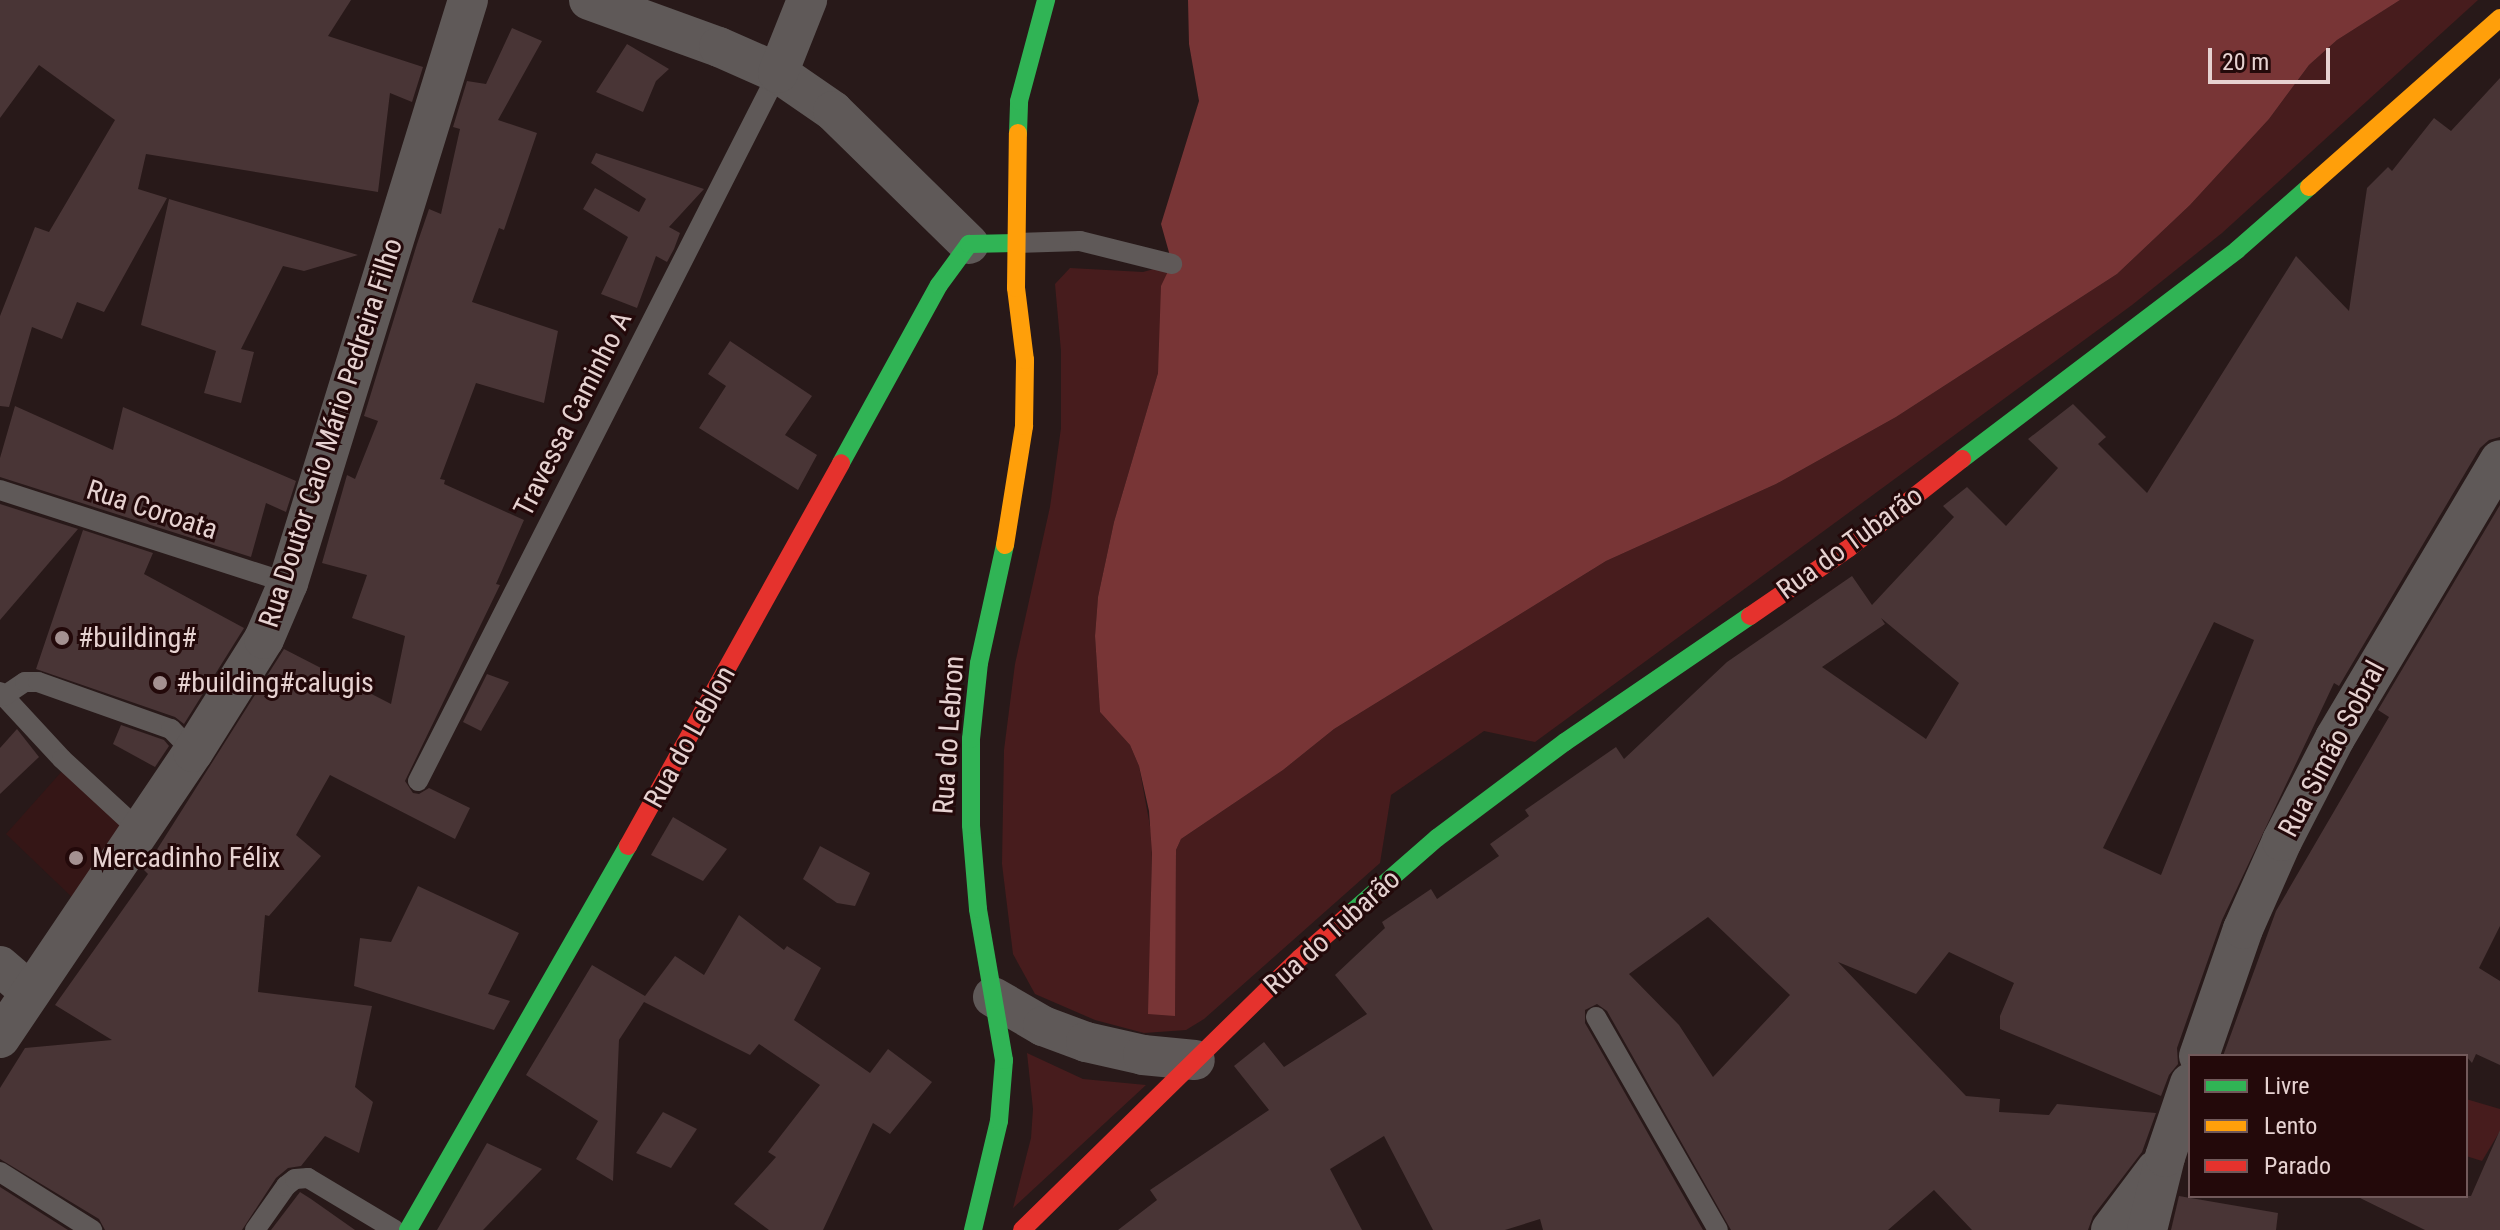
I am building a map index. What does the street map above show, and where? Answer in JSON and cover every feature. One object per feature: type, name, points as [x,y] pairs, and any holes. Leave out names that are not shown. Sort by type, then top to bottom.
[{"type":"street","name":"Rua Doutor Caio Mário Pedreira Filho","points":[[0,1038],[14,979],[139,830],[193,752],[264,639],[288,583],[468,0]]},
{"type":"street","points":[[589,0],[719,47],[778,73],[833,111],[969,244],[1016,243]]},
{"type":"street","points":[[778,73],[807,0]]},
{"type":"street","name":"Rua do Lebron","points":[[973,1230],[999,1121],[1004,1060],[978,909],[971,825],[971,739],[979,663],[1010,523],[1024,426],[1025,360],[1016,288],[1019,101],[1046,0]]},
{"type":"street","name":"Rua do Tubarão","points":[[1022,1230],[1300,958],[1437,838],[1565,742],[1849,548],[2102,350],[2237,250],[2500,18]]},
{"type":"street","name":"Rua do Leblon","points":[[408,1230],[700,720],[939,285],[969,244]]},
{"type":"street","name":"Rua Simão Sobral","points":[[2200,1054],[2243,929],[2282,841],[2335,738],[2500,460]]},
{"type":"street","points":[[993,997],[1043,1026],[1086,1042],[1143,1055],[1195,1060]]},
{"type":"street","points":[[2147,1230],[2165,1157],[2188,1089]]},
{"type":"street","points":[[2111,1230],[2165,1157]]},
{"type":"lane","name":"Travessa Caminho A","points":[[418,781],[778,73]]},
{"type":"lane","points":[[1016,243],[1080,241],[1172,264]]},
{"type":"lane","name":"Rua Coroata","points":[[0,490],[288,583]]},
{"type":"lane","points":[[139,830],[62,759],[2,694],[25,682],[38,682],[171,729],[193,752]]},
{"type":"lane","points":[[1596,1017],[1718,1230]]},
{"type":"lane","points":[[0,1172],[92,1230]]},
{"type":"lane","points":[[255,1230],[286,1186],[295,1179],[308,1178],[395,1230]]},
{"type":"shaded area","points":[[1188,0],[2400,0],[2337,40],[2309,65],[2269,119],[2190,205],[2117,274],[1896,417],[1776,484],[1606,561],[1334,729],[1283,770],[1181,839],[1176,850],[1175,1016],[1148,1014],[1152,853],[1149,811],[1139,766],[1130,745],[1100,712],[1095,636],[1098,597],[1114,522],[1158,373],[1161,286],[1172,263],[1161,224],[1199,101],[1189,44]]},
{"type":"shaded area","points":[[2400,0],[2478,0],[2222,233],[2132,305],[1791,555],[1535,742],[1484,731],[1391,795],[1380,863],[1204,1019],[1186,1030],[1144,1033],[1095,1020],[1035,994],[1013,954],[1002,864],[1004,750],[1015,664],[1050,507],[1061,428],[1061,351],[1055,284],[1070,268],[1143,272],[1172,264],[1158,373],[1114,522],[1098,597],[1095,636],[1100,712],[1130,745],[1139,766],[1152,837],[1151,919],[1174,1016],[1176,850],[1181,839],[1283,770],[1334,729],[1606,561],[1776,484],[1896,417],[2117,274],[2190,205],[2269,119],[2309,65],[2337,40]]},
{"type":"shaded area","points":[[63,770],[123,824],[77,902],[6,834]]},
{"type":"shaded area","points":[[1027,1053],[1083,1079],[1146,1085],[1013,1208],[1031,1138],[1033,1109]]},
{"type":"shaded area","points":[[2468,1100],[2500,1109],[2500,1131],[2482,1161],[2468,1157]]},
{"type":"building","points":[[0,0],[351,0],[328,36],[423,67],[412,102],[390,93],[378,192],[146,154],[138,189],[167,198],[104,312],[77,302],[62,339],[32,327],[9,407],[0,406],[0,316],[35,227],[49,232],[115,120],[39,65],[0,118]]},
{"type":"building","points":[[512,28],[542,41],[498,120],[537,133],[504,230],[499,228],[472,302],[558,331],[544,403],[476,383],[440,479],[445,480],[444,484],[524,520],[496,584],[500,585],[405,781],[413,793],[419,794],[429,788],[470,808],[455,839],[330,775],[296,835],[321,856],[269,916],[265,915],[258,992],[372,1006],[355,1087],[373,1102],[359,1153],[325,1136],[301,1166],[288,1168],[276,1178],[242,1230],[105,1230],[99,1219],[0,1159],[0,1088],[25,1048],[112,1040],[55,1005],[148,874],[144,870],[284,649],[391,704],[405,636],[352,618],[367,575],[322,563],[347,475],[355,479],[378,421],[364,416],[417,244],[429,209],[441,214],[460,129],[453,127],[467,81],[486,84]]},
{"type":"building","points":[[627,44],[669,69],[656,81],[643,112],[596,92]]},
{"type":"building","points":[[2500,78],[2500,437],[2489,440],[2480,448],[2339,686],[2334,683],[2222,920],[2177,1048],[2178,1064],[2169,1075],[2161,1096],[2000,1029],[2000,1016],[2014,983],[1949,952],[1916,994],[1838,962],[1966,1096],[2000,1099],[1999,1112],[2049,1115],[2057,1104],[2156,1113],[2142,1152],[2093,1216],[2088,1230],[1972,1230],[1934,1190],[1888,1230],[1731,1230],[1607,1011],[1597,1004],[1585,1010],[1585,1023],[1703,1230],[1543,1230],[1540,1219],[1505,1230],[1433,1230],[1384,1136],[1330,1169],[1362,1230],[1118,1230],[1157,1200],[1150,1190],[1269,1110],[1234,1066],[1264,1042],[1284,1067],[1367,1014],[1335,975],[1385,928],[1382,922],[1431,889],[1437,899],[1499,856],[1490,844],[1529,816],[1525,810],[1616,747],[1624,759],[1727,662],[1852,576],[1872,605],[1954,517],[1943,506],[1967,487],[2006,526],[2058,468],[2028,439],[2073,404],[2106,437],[2098,444],[2147,493],[2296,256],[2349,311],[2367,188],[2388,167],[2392,171],[2434,118],[2451,131]],"holes":[[[1881,618],[1959,683],[1926,739],[1822,667],[1885,624]],[[2214,622],[2254,640],[2161,875],[2103,848]],[[1708,917],[1790,995],[1713,1077],[1679,1025],[1629,974]]]},
{"type":"building","points":[[596,153],[704,189],[669,227],[680,233],[674,249],[667,262],[656,256],[637,308],[601,294],[628,237],[583,209],[595,188],[639,212],[646,199],[591,163]]},
{"type":"building","points":[[169,199],[358,255],[304,271],[283,266],[241,349],[254,352],[241,403],[204,393],[216,351],[141,325]]},
{"type":"building","points":[[730,341],[812,396],[785,435],[817,455],[798,490],[699,428],[726,386],[708,374]]},
{"type":"building","points":[[15,406],[113,450],[123,407],[296,481],[286,512],[266,503],[251,557],[0,477],[0,458]]},
{"type":"building","points":[[0,504],[78,529],[0,620]]},
{"type":"building","points":[[2500,505],[2500,926],[2479,968],[2500,981],[2500,1065],[2476,1054],[2472,1063],[2468,1054],[2224,1054],[2276,911],[2389,717],[2378,710]]},
{"type":"building","points":[[83,530],[153,553],[144,574],[244,628],[184,724],[175,717],[36,669]]},
{"type":"building","points":[[487,674],[509,682],[481,731],[463,722]]},
{"type":"building","points":[[121,725],[164,740],[169,746],[155,767],[113,744]]},
{"type":"building","points":[[17,729],[39,757],[0,794],[0,748]]},
{"type":"building","points":[[673,817],[727,849],[703,881],[651,855]]},
{"type":"building","points":[[820,846],[870,873],[855,906],[837,903],[803,879]]},
{"type":"building","points":[[418,886],[519,933],[488,994],[510,1001],[494,1030],[354,986],[360,938],[391,942]]},
{"type":"building","points":[[739,915],[784,950],[787,946],[821,968],[794,1020],[870,1073],[888,1049],[932,1082],[890,1134],[873,1123],[823,1230],[769,1230],[734,1204],[776,1157],[768,1152],[820,1085],[759,1044],[750,1055],[644,1002],[619,1040],[613,1181],[576,1159],[598,1121],[526,1075],[592,965],[645,996],[675,956],[704,975]]},
{"type":"building","points":[[663,1112],[697,1129],[671,1168],[636,1153]]},
{"type":"building","points":[[2500,1130],[2500,1230],[2425,1230],[2360,1198],[2468,1198]]},
{"type":"building","points":[[487,1143],[542,1169],[483,1230],[437,1230]]},
{"type":"building","points":[[0,1187],[68,1230],[0,1230]]},
{"type":"building","points":[[300,1192],[311,1199],[355,1230],[271,1230]]},
{"type":"building","points":[[2179,1196],[2278,1213],[2276,1230],[2171,1230]]},
{"type":"traffic: fast","points":[[1018,133],[1019,101],[1046,0]]},
{"type":"traffic: fast","points":[[1962,459],[2237,250],[2309,187]]},
{"type":"traffic: fast","points":[[841,463],[939,285],[969,244],[1016,243]]},
{"type":"traffic: fast","points":[[973,1230],[999,1121],[1004,1060],[978,909],[971,825],[971,739],[979,663],[1005,545]]},
{"type":"traffic: fast","points":[[1351,913],[1437,838],[1565,742],[1750,616]]},
{"type":"traffic: fast","points":[[408,1230],[628,846]]},
{"type":"traffic: slow","points":[[2309,187],[2500,18]]},
{"type":"traffic: slow","points":[[1005,545],[1024,426],[1025,360],[1016,288],[1018,133]]},
{"type":"traffic: jam","points":[[1750,616],[1849,548],[1962,459]]},
{"type":"traffic: jam","points":[[628,846],[841,463]]},
{"type":"traffic: jam","points":[[1022,1230],[1300,958],[1351,913]]},
{"type":"place","name":"#building#","points":[[62,638]]},
{"type":"place","name":"#building#calugis","points":[[160,683]]},
{"type":"place","name":"Mercadinho Félix","points":[[76,858]]}]
